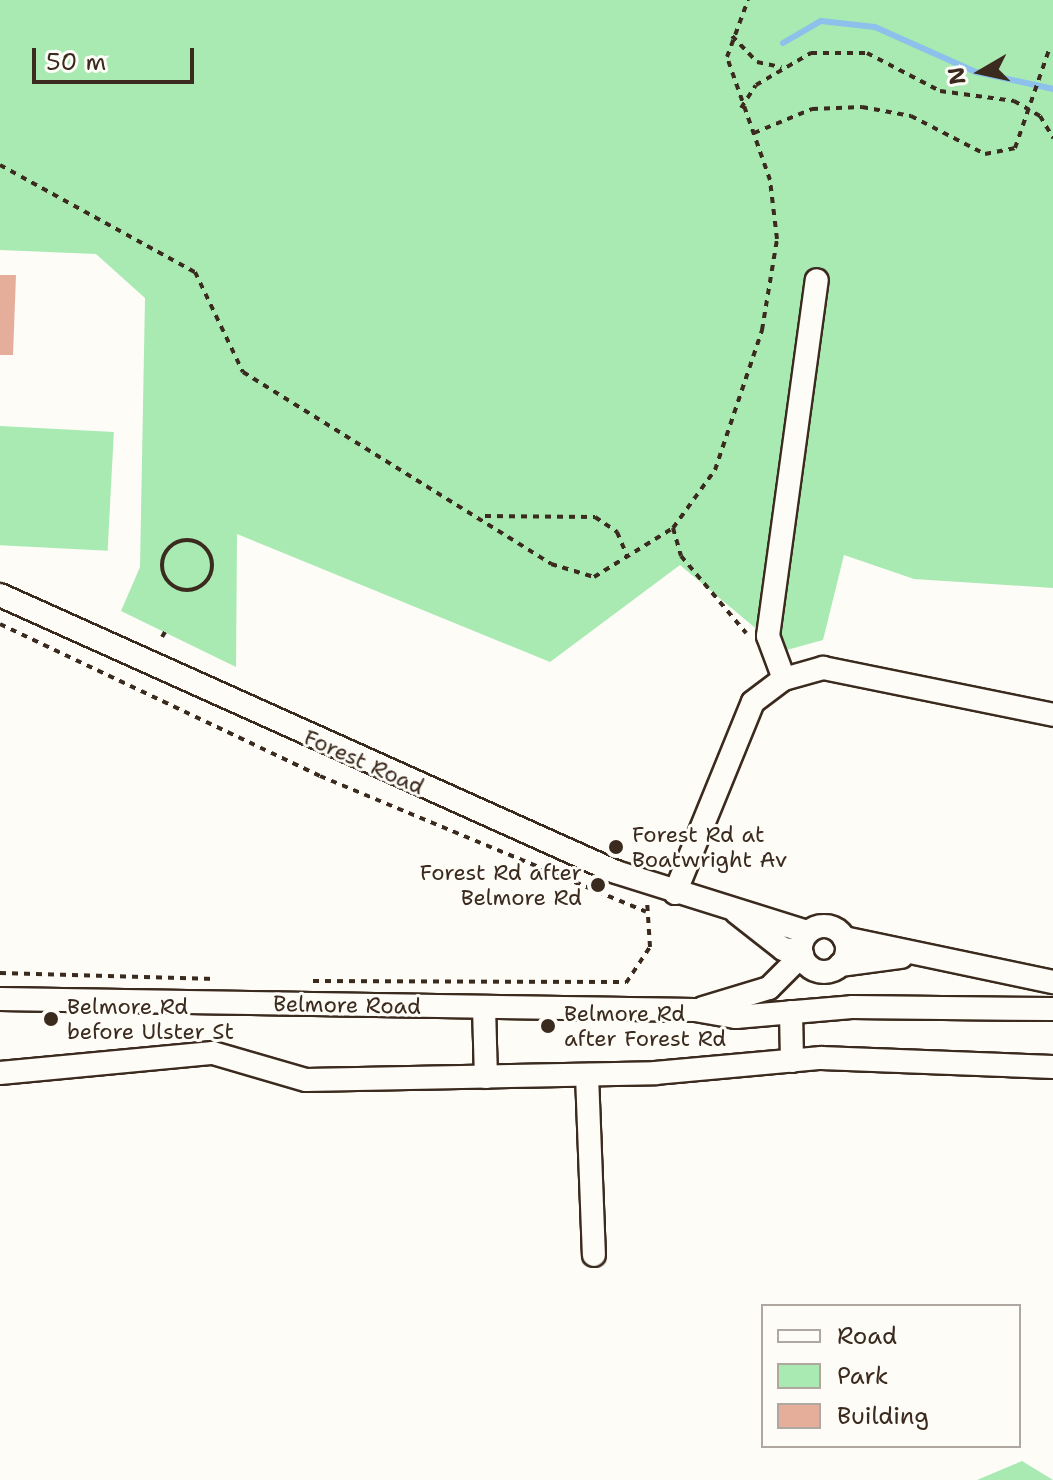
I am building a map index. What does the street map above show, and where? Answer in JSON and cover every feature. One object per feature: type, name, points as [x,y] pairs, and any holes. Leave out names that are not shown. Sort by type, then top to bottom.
[{"type":"street","points":[[784,679],[768,636],[817,280]]},
{"type":"street","name":"Forest Road","points":[[0,595],[652,885],[735,912],[804,946]]},
{"type":"street","points":[[675,893],[753,702],[784,679],[823,668],[1053,715]]},
{"type":"street","points":[[930,955],[836,968],[810,968],[804,946],[828,926],[844,938],[930,955],[1053,982]]},
{"type":"street","points":[[815,1009],[836,968],[844,938]]},
{"type":"street","name":"Belmore Road","points":[[695,1010],[769,988],[804,946]]},
{"type":"street","name":"Belmore Road","points":[[0,999],[695,1010],[736,1017],[815,1009],[1053,1009]]},
{"type":"street","points":[[484,1007],[486,1077]]},
{"type":"street","points":[[791,1012],[792,1061]]},
{"type":"street","points":[[0,1073],[213,1053],[306,1080],[587,1075],[792,1061],[1053,1067]]},
{"type":"street","points":[[587,1075],[594,1255]]},
{"type":"path","points":[[0,165],[195,272],[243,372],[483,516],[551,564],[594,577],[673,528],[715,470],[762,330],[777,239],[770,180],[728,71],[732,36],[748,0]]},
{"type":"path","points":[[732,36],[757,62],[781,67]]},
{"type":"path","points":[[753,134],[812,109],[862,107],[911,116],[985,154],[1015,148],[1031,109],[1039,63],[1050,47]]},
{"type":"path","points":[[741,108],[781,67],[811,53],[867,53],[940,91],[1031,109],[1053,138]]},
{"type":"path","points":[[483,516],[595,517],[617,532],[627,557]]},
{"type":"path","points":[[673,528],[681,556],[756,645]]},
{"type":"path","points":[[183,536],[202,544],[210,567],[202,587],[187,594],[172,586],[164,566],[169,545],[183,536]]},
{"type":"path","points":[[0,624],[320,776],[646,912]]},
{"type":"path","points":[[622,1009],[626,982],[650,947],[646,912],[652,885]]},
{"type":"path","points":[[0,973],[227,979]]},
{"type":"path","points":[[296,983],[626,982]]},
{"type":"green space","points":[[0,0],[1053,0],[1053,588],[914,579],[844,555],[823,640],[783,651],[680,565],[550,662],[237,534],[236,667],[121,611],[140,567],[145,298],[96,254],[0,250]]},
{"type":"green space","points":[[0,426],[114,432],[108,551],[0,545]]},
{"type":"green space","points":[[1022,1461],[1053,1480],[977,1480]]},
{"type":"building","points":[[0,275],[16,275],[13,355],[0,355]]},
{"type":"waterway","points":[[783,43],[821,21],[875,27],[976,72],[1053,89]]},
{"type":"place","name":"Forest Rd at Boatwright Av","points":[[616,847]]},
{"type":"place","name":"Forest Rd after Belmore Rd","points":[[598,885]]},
{"type":"place","name":"Belmore Rd before Ulster St","points":[[51,1019]]},
{"type":"place","name":"Belmore Rd after Forest Rd","points":[[548,1026]]}]
